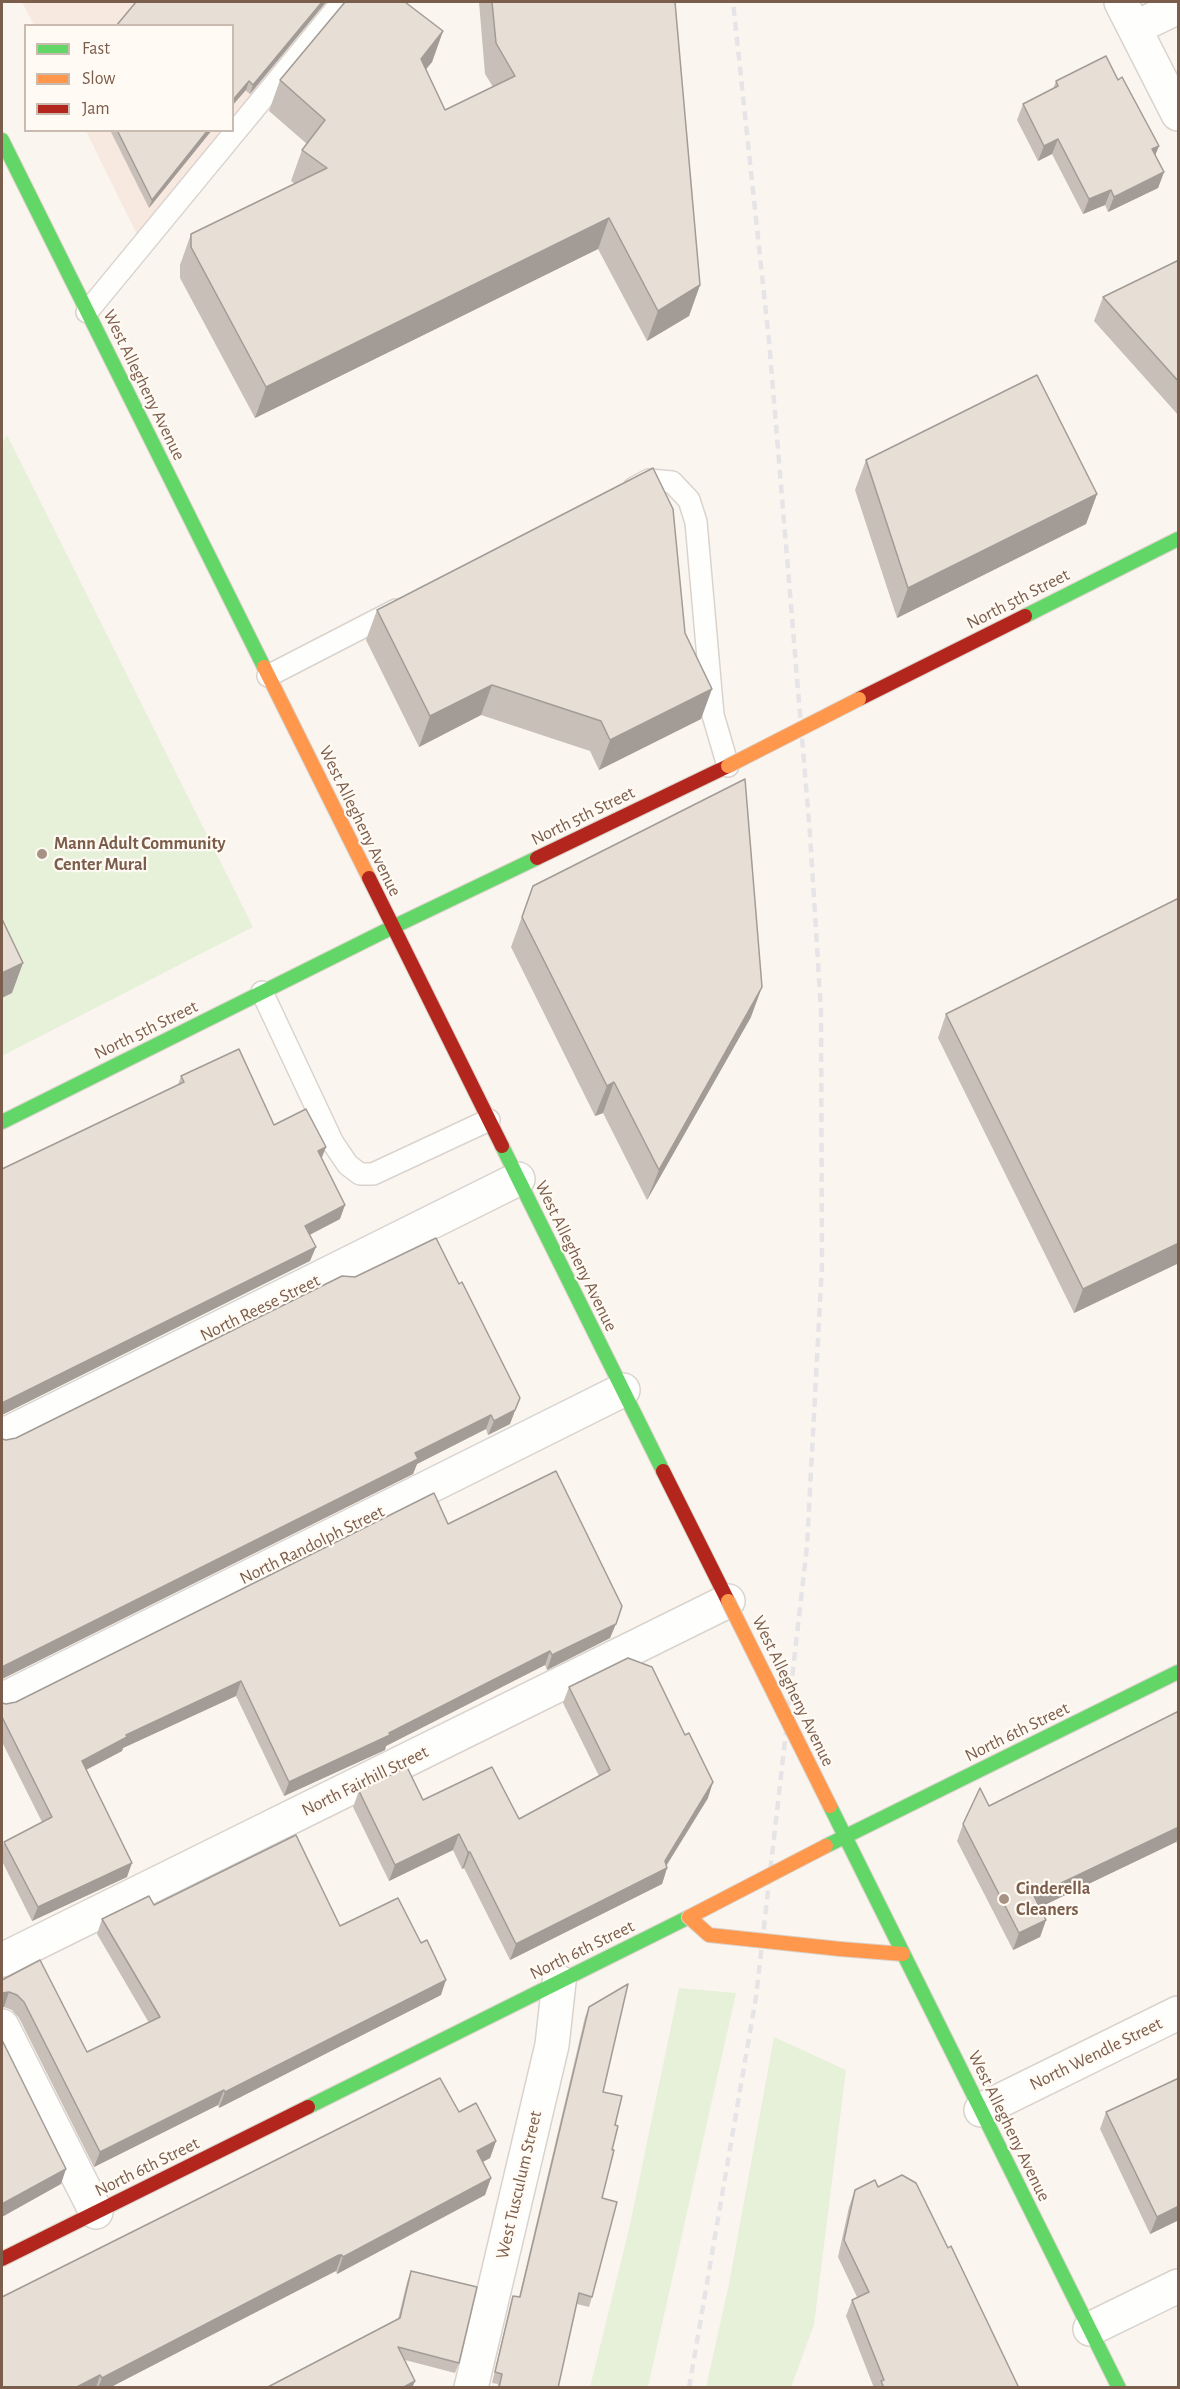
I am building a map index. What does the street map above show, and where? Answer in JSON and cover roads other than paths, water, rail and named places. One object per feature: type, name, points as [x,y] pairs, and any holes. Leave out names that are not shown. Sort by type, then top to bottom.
[{"type":"street","points":[[1179,6],[1128,15],[1179,114]]},
{"type":"street","name":"West Allegheny Avenue","points":[[2,140],[1119,2388]]},
{"type":"street","name":"North 5th Street","points":[[2,1122],[393,927],[728,766],[1179,539]]},
{"type":"street","name":"North Reese Street","points":[[2,1436],[518,1179]]},
{"type":"street","name":"North Randolph Street","points":[[2,1700],[623,1390]]},
{"type":"street","name":"North Fairhill Street","points":[[2,1960],[728,1601]]},
{"type":"street","name":"North 6th Street","points":[[2,2259],[559,1982],[826,1846],[1179,1672]]},
{"type":"street","points":[[688,1917],[709,1935],[903,1954]]},
{"type":"street","name":"West Tusculum Street","points":[[471,2388],[552,2045],[559,1982]]},
{"type":"street","name":"North Wendle Street","points":[[981,2110],[1179,2013]]},
{"type":"street","points":[[2,2026],[96,2212]]},
{"type":"street","points":[[1090,2329],[1179,2286]]},
{"type":"lane","points":[[87,312],[342,2]]},
{"type":"lane","points":[[618,496],[649,480],[672,482],[689,500],[696,522],[713,715],[728,766]]},
{"type":"lane","points":[[268,676],[410,603]]},
{"type":"lane","points":[[262,992],[333,1143],[348,1165],[360,1174],[374,1174],[489,1120]]},
{"type":"railway","points":[[689,2388],[756,1997],[807,1546],[822,1265],[821,1011],[810,834],[769,341],[733,2]]},
{"type":"place","name":"Mann Adult Community Center Mural","points":[[42,854]]},
{"type":"place","name":"Cinderella Cleaners","points":[[1004,1899]]}]
